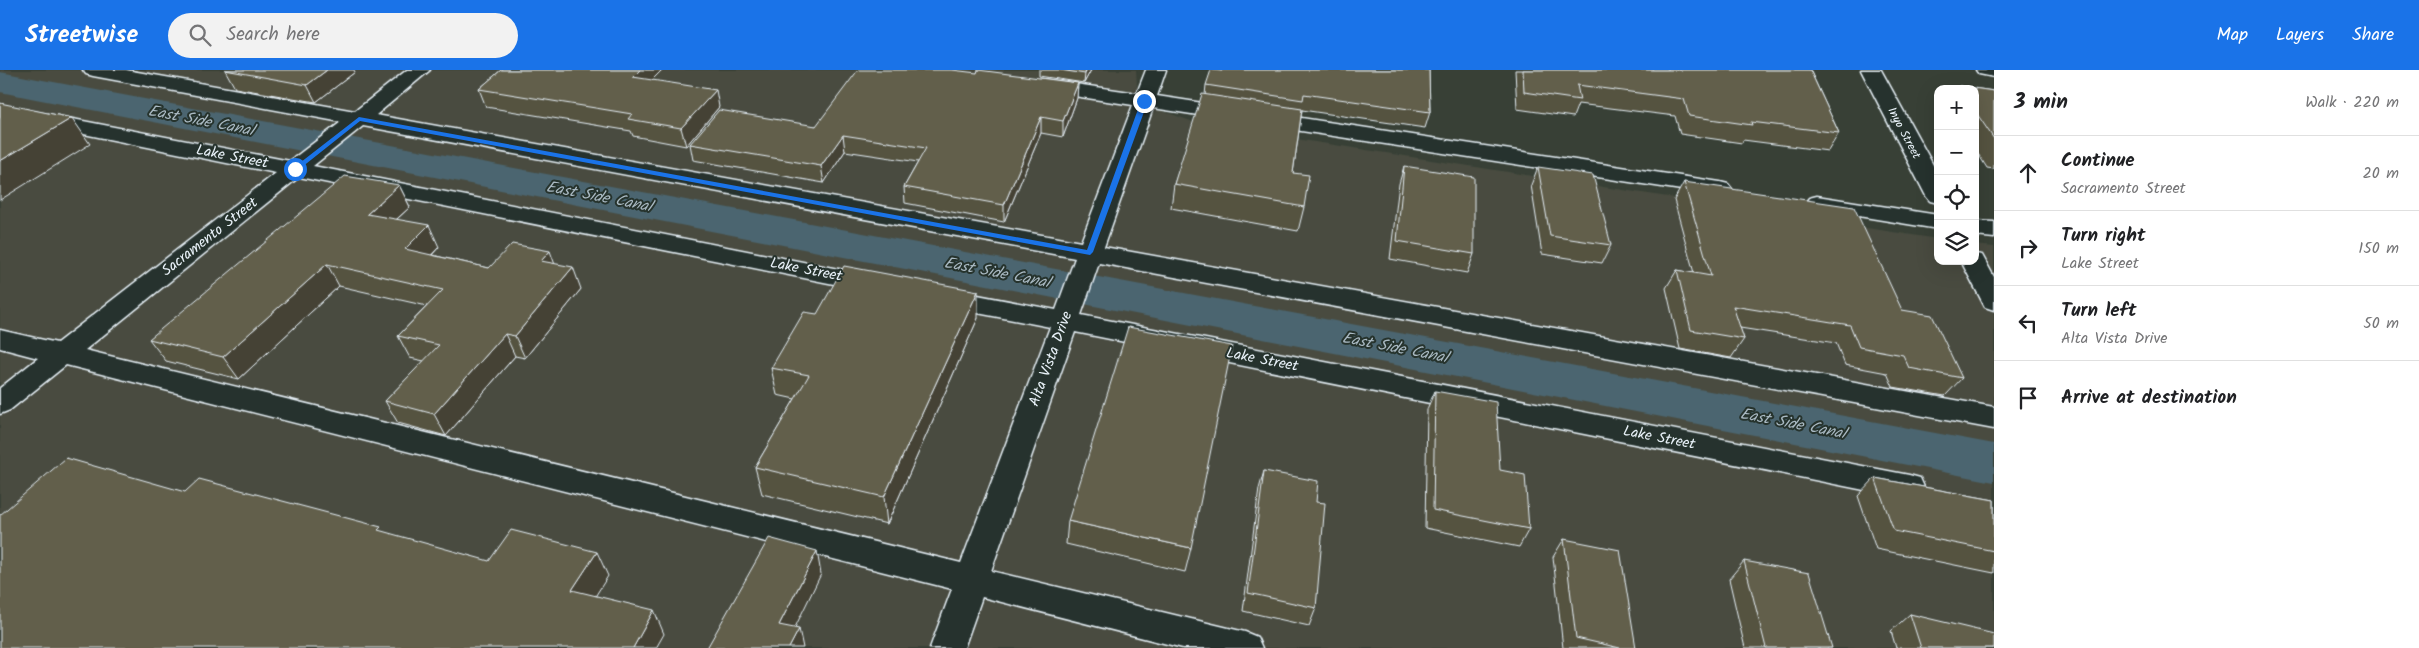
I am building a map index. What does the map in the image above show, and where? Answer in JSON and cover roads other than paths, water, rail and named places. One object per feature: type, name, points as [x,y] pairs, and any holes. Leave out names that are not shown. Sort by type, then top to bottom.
[{"type":"street","points":[[93,70],[356,121],[1090,252],[1994,418]]},
{"type":"street","name":"Sacramento Street","points":[[0,403],[420,70]]},
{"type":"street","name":"Alta Vista Drive","points":[[947,648],[1156,70]]},
{"type":"street","name":"Inyo Street","points":[[1871,70],[1934,188]]},
{"type":"street","points":[[1986,70],[1994,71]]},
{"type":"street","points":[[1020,82],[1742,192]]},
{"type":"street","name":"Lake Street","points":[[0,111],[299,166],[909,290],[1935,492]]},
{"type":"street","points":[[1801,201],[1934,221]]},
{"type":"street","points":[[1979,228],[1994,230]]},
{"type":"street","points":[[1975,265],[1994,301]]},
{"type":"street","points":[[0,340],[1245,648]]},
{"type":"waterway","name":"East Side Canal","points":[[0,82],[1994,463]]}]
